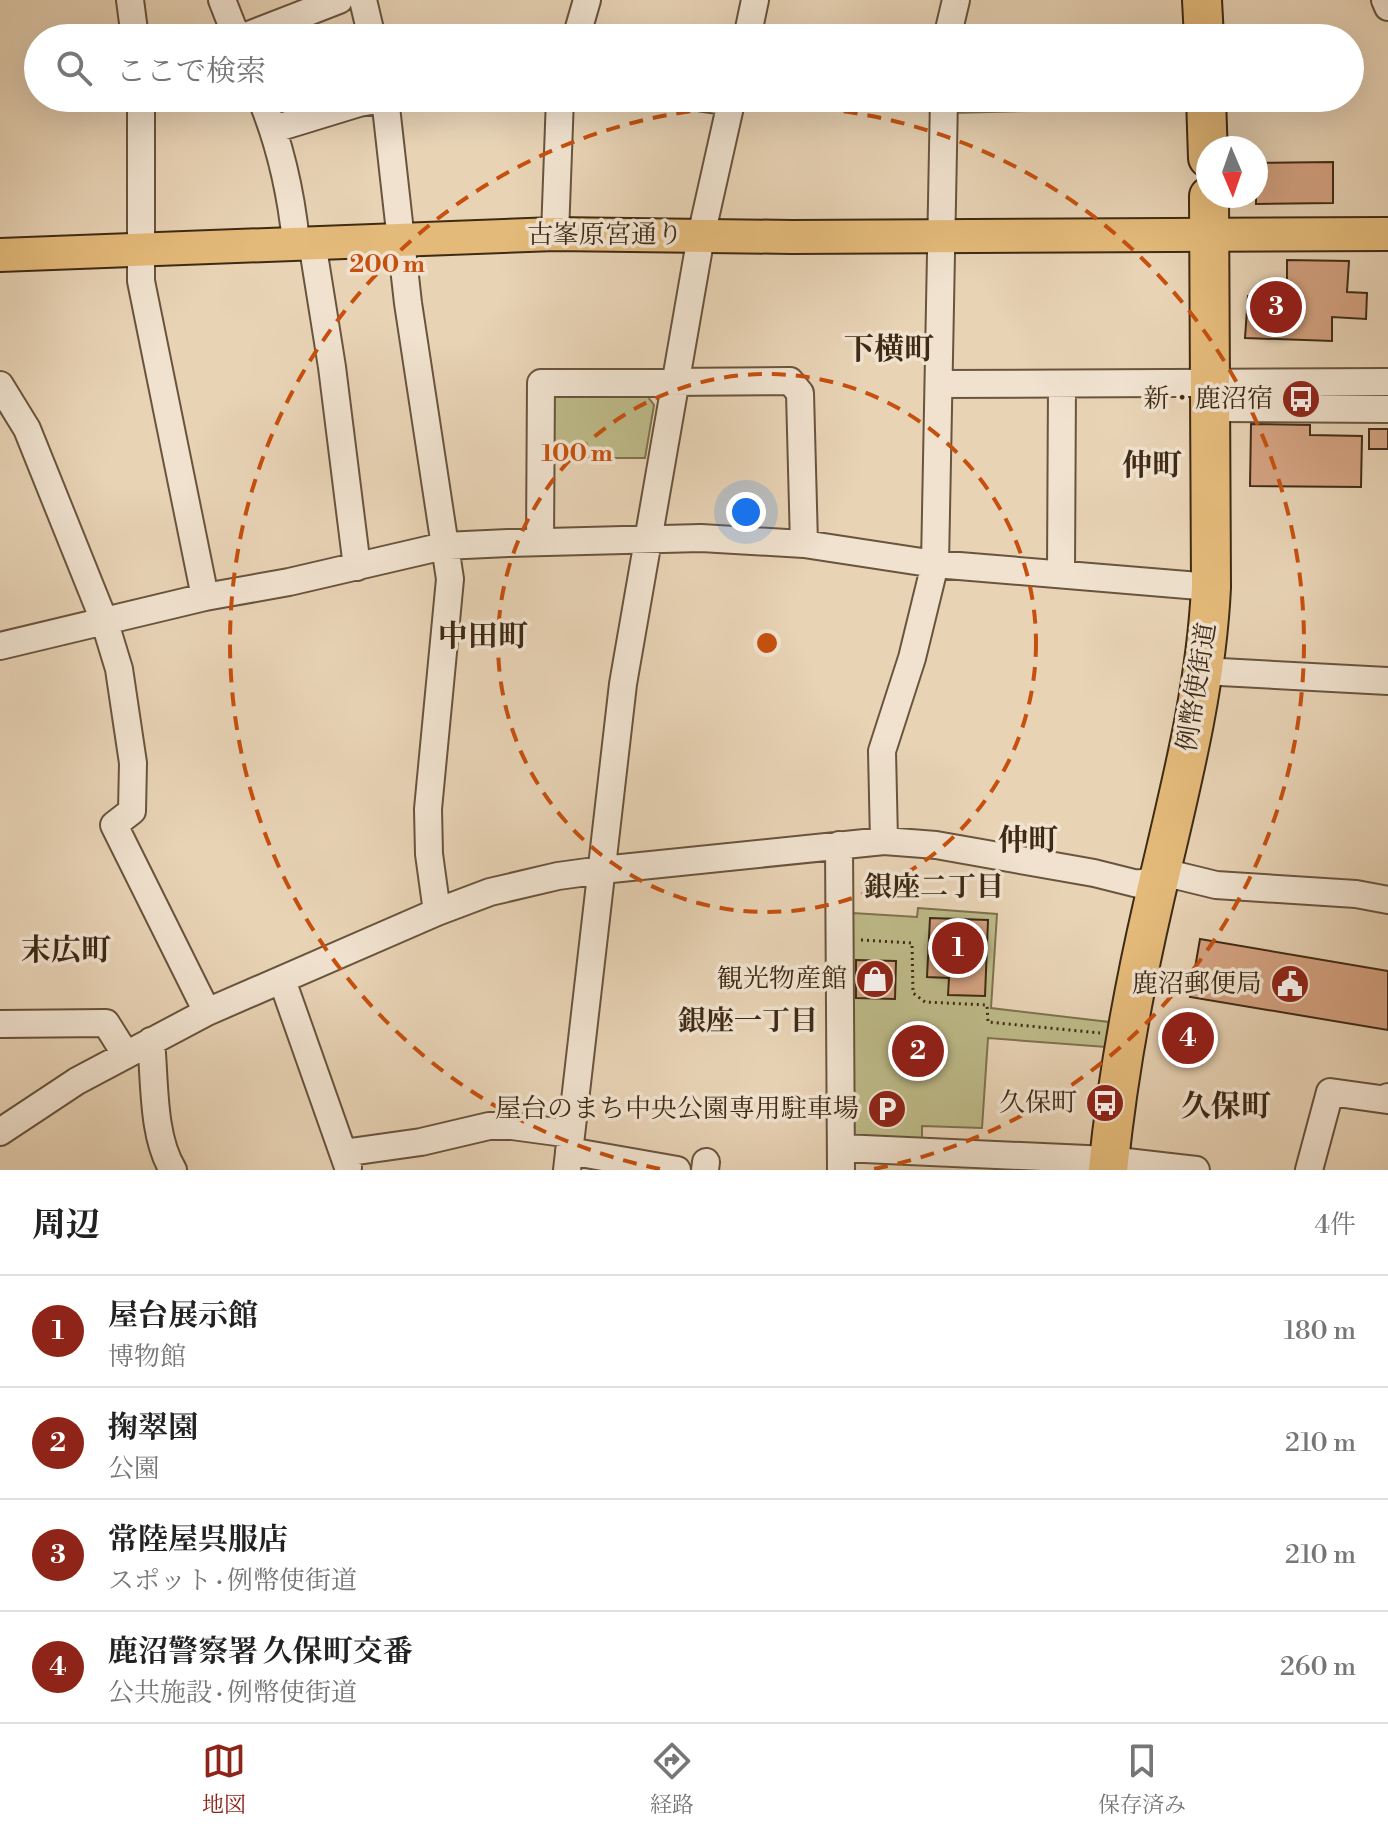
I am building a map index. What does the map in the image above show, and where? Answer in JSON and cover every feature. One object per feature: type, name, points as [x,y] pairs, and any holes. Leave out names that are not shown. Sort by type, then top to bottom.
[{"type":"highway","points":[[1202,0],[1203,24]]},
{"type":"highway","points":[[1206,112],[1207,136]]},
{"type":"highway","name":"例幣使街道","points":[[1109,1165],[1128,1036],[1183,777],[1202,671],[1211,587],[1210,208]]},
{"type":"main road","name":"古峯原宮通り","points":[[0,255],[555,234],[1388,234]]},
{"type":"street","points":[[130,0],[133,24]]},
{"type":"street","points":[[222,0],[233,24]]},
{"type":"street","points":[[276,24],[339,0]]},
{"type":"street","points":[[363,0],[369,24]]},
{"type":"street","points":[[580,24],[587,0]]},
{"type":"street","points":[[751,24],[755,0]]},
{"type":"street","points":[[950,24],[956,0]]},
{"type":"street","points":[[1385,0],[1388,7]]},
{"type":"street","points":[[142,112],[141,281],[205,597]]},
{"type":"street","points":[[267,112],[274,129],[293,213],[304,242],[332,367],[357,567]]},
{"type":"street","points":[[274,129],[330,112]]},
{"type":"street","points":[[387,112],[401,239],[450,579],[428,809],[429,854],[437,912]]},
{"type":"street","points":[[555,234],[559,112]]},
{"type":"street","points":[[569,1152],[623,684],[701,236],[728,112]]},
{"type":"street","points":[[884,841],[882,751],[912,658],[935,564],[944,112]]},
{"type":"street","points":[[540,542],[541,383],[790,381],[800,393],[804,544]]},
{"type":"street","points":[[1211,395],[1388,382]]},
{"type":"street","points":[[939,384],[1062,384],[1388,409]]},
{"type":"street","points":[[1061,573],[1062,384]]},
{"type":"street","points":[[0,385],[27,429],[105,623],[119,669],[133,763],[132,811],[114,825],[207,1012]]},
{"type":"street","points":[[0,646],[205,597],[444,546],[650,537],[804,544],[935,564],[1211,587]]},
{"type":"street","points":[[1202,671],[1388,681]]},
{"type":"street","points":[[0,1132],[77,1081],[207,1012],[437,912],[490,892],[558,876],[884,841],[936,845],[1094,873],[1138,884],[1175,875],[1216,885],[1356,894],[1388,900]]},
{"type":"street","points":[[839,845],[841,1159],[1196,1170]]},
{"type":"street","points":[[282,980],[346,1161],[489,1126],[512,1126],[569,1152],[677,1170]]},
{"type":"street","points":[[0,1024],[106,1023],[126,1055]]},
{"type":"street","points":[[151,1041],[160,1138],[173,1170]]},
{"type":"street","points":[[1309,1170],[1330,1092],[1387,1100],[1388,1097]]},
{"type":"path","points":[[841,939],[912,943],[913,993],[925,1002],[987,1005],[988,1022],[1128,1036]]},
{"type":"shaded area","points":[[641,388],[654,405],[645,458],[552,458],[554,394]]},
{"type":"shaded area","points":[[918,908],[997,914],[991,1008],[1109,1022],[1106,1047],[988,1038],[982,1128],[922,1126],[922,1143],[851,1140],[853,913],[917,917]]},
{"type":"building","points":[[1333,162],[1333,203],[1268,204],[1268,163]]},
{"type":"building","points":[[1287,260],[1349,261],[1347,292],[1367,293],[1366,319],[1332,317],[1332,341],[1245,338],[1248,296],[1287,298]]},
{"type":"building","points":[[1251,424],[1310,425],[1310,435],[1362,436],[1361,487],[1250,486]]},
{"type":"building","points":[[1369,429],[1388,429],[1388,449],[1369,449]]},
{"type":"building","points":[[930,918],[988,920],[985,996],[948,995],[949,978],[927,977]]},
{"type":"building","name":"鹿沼郵便局","points":[[1200,939],[1388,971],[1388,1030],[1190,997]]},
{"type":"building","name":"観光物産館","points":[[856,960],[896,961],[895,999],[856,998]]},
{"type":"building","points":[[1178,1024],[1204,1029],[1199,1053],[1173,1048]]},
{"type":"place","name":"常陸屋呉服店","points":[[1276,307]]},
{"type":"place","name":"新・鹿沼宿","points":[[1301,399]]},
{"type":"place","name":"屋台展示館","points":[[958,948]]},
{"type":"place","name":"観光物産館","points":[[875,979]]},
{"type":"place","name":"鹿沼郵便局","points":[[1290,984]]},
{"type":"place","name":"鹿沼警察署 久保町交番","points":[[1188,1038]]},
{"type":"place","name":"掬翠園","points":[[918,1051]]},
{"type":"place","name":"久保町","points":[[1105,1103]]},
{"type":"place","name":"屋台のまち中央公園専用駐車場","points":[[887,1109]]},
{"type":"district","name":"下横町","points":[[889,350]]},
{"type":"district","name":"仲町","points":[[1152,466]]},
{"type":"district","name":"中田町","points":[[483,637]]},
{"type":"district","name":"仲町","points":[[1028,841]]},
{"type":"district","name":"銀座二丁目","points":[[934,887]]},
{"type":"district","name":"末広町","points":[[66,951]]},
{"type":"district","name":"銀座一丁目","points":[[748,1021]]},
{"type":"district","name":"久保町","points":[[1226,1107]]}]
